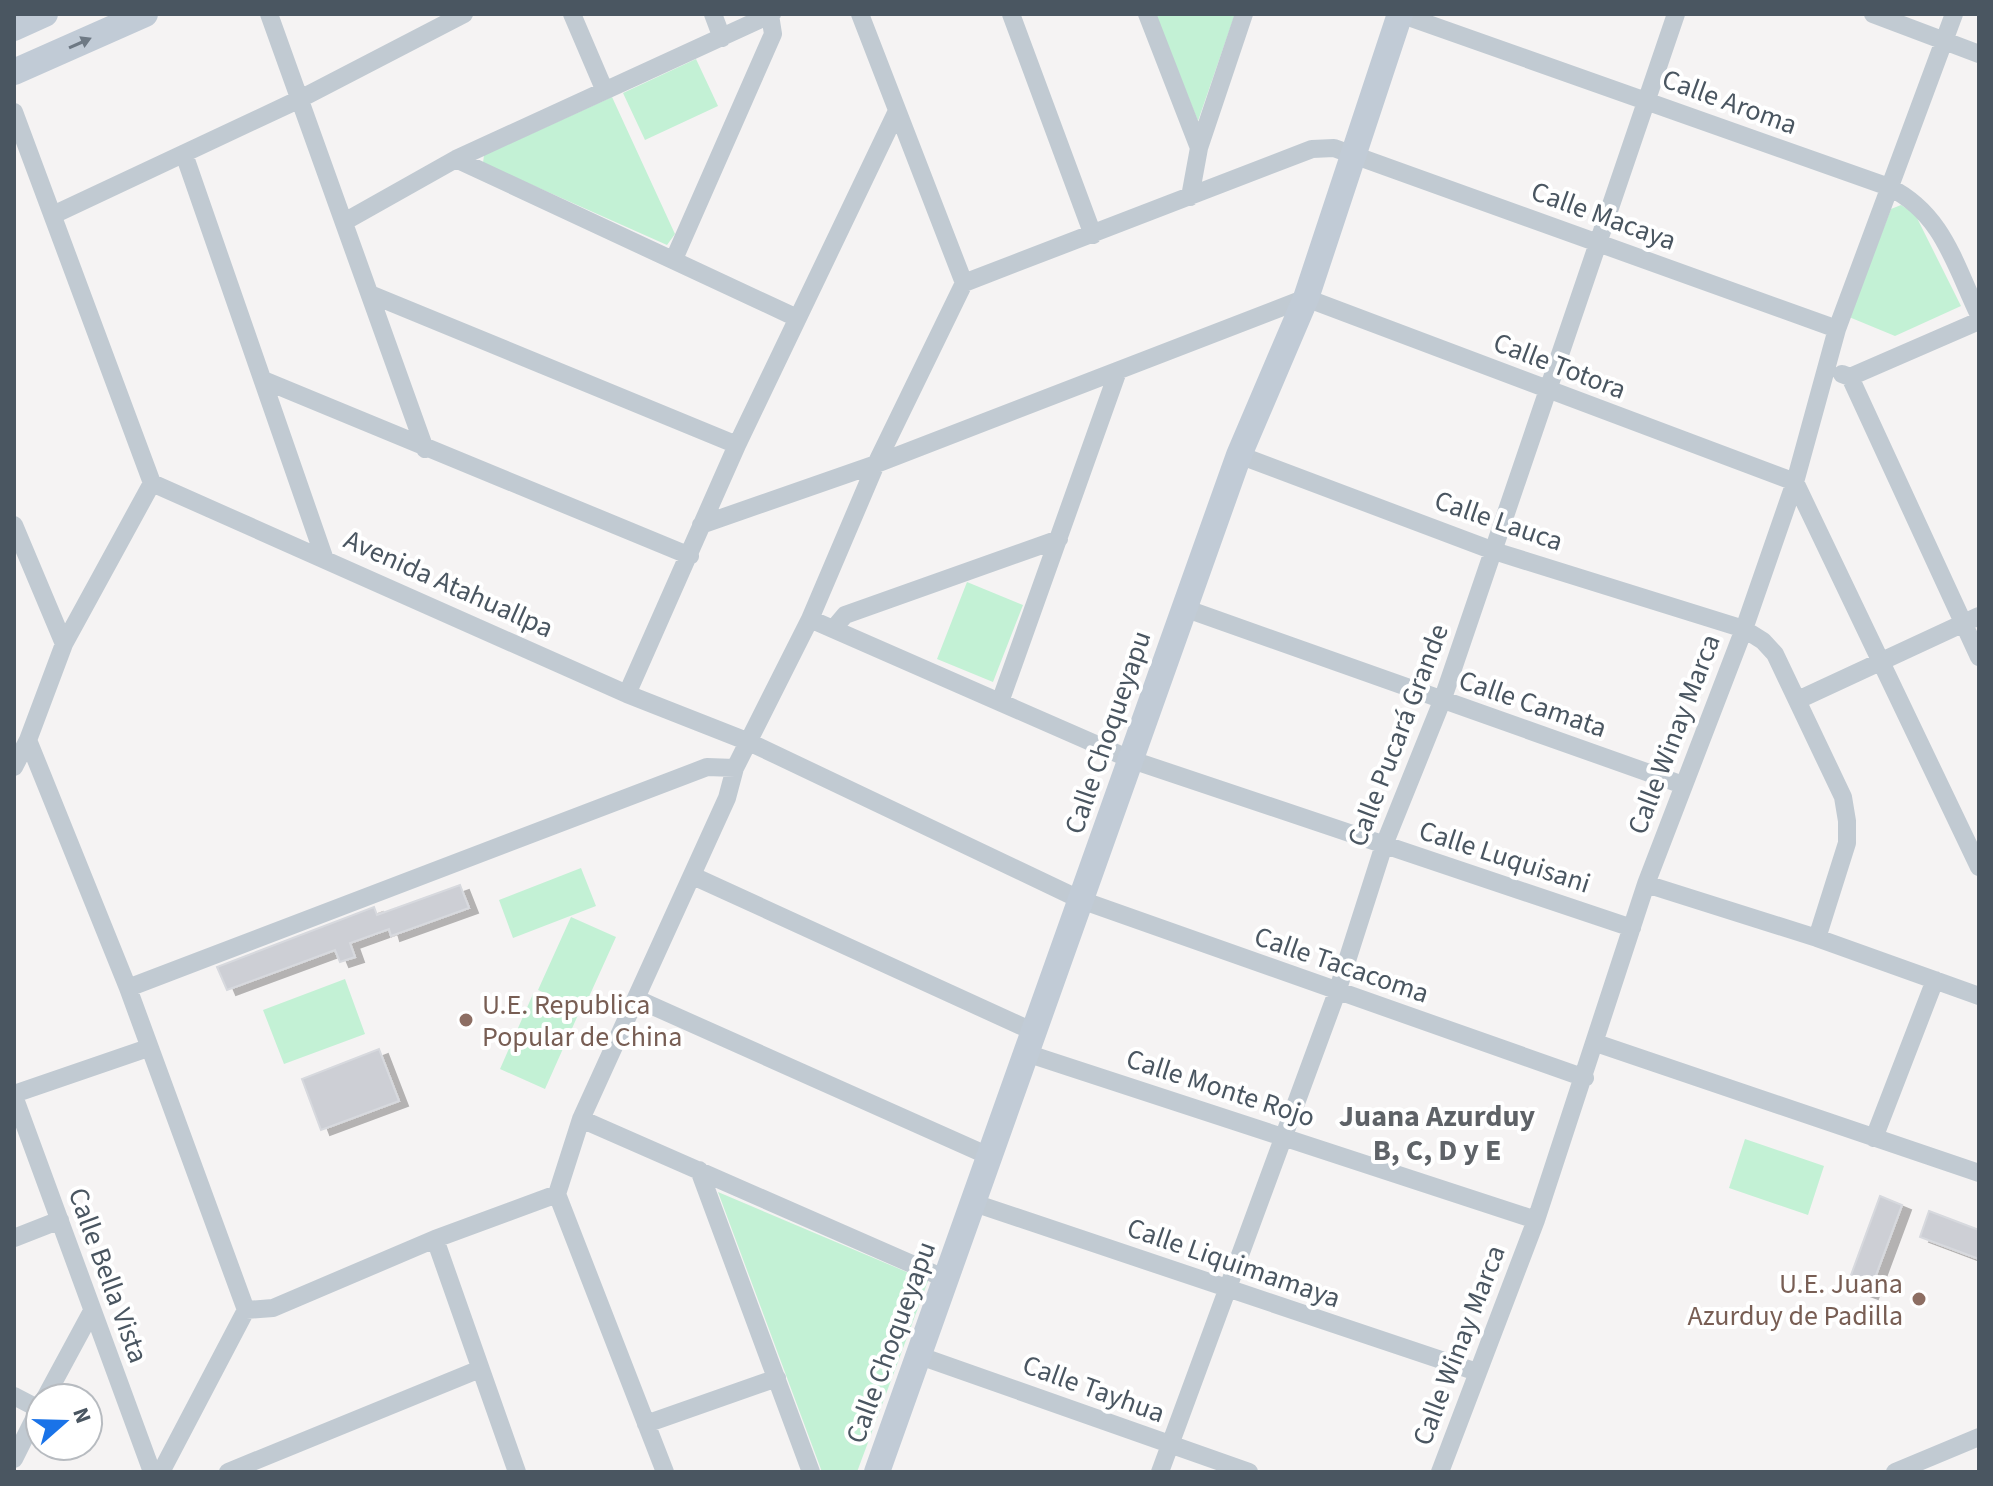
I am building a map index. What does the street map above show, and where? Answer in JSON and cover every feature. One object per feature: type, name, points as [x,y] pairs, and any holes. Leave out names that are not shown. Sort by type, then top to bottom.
[{"type":"street","points":[[14,28],[45,14]]},
{"type":"street","points":[[14,72],[145,14]]},
{"type":"street","points":[[269,14],[425,449]]},
{"type":"street","points":[[53,215],[300,99],[464,14]]},
{"type":"street","points":[[572,14],[604,89]]},
{"type":"street","points":[[713,14],[722,38]]},
{"type":"street","points":[[344,222],[456,159],[771,14],[773,34],[674,259]]},
{"type":"street","points":[[665,1472],[557,1194],[581,1119],[693,876],[727,798],[735,768],[810,619],[876,464],[964,283],[860,14]]},
{"type":"street","points":[[1011,14],[1093,235]]},
{"type":"street","points":[[1147,14],[1199,148]]},
{"type":"street","points":[[1190,197],[1199,148],[1244,14]]},
{"type":"street","name":"Calle Aroma","points":[[1400,14],[1889,187],[1915,200],[1928,213],[1979,315]]},
{"type":"street","name":"Calle Choqueyapu","points":[[877,1472],[1239,455],[1306,298],[1400,14]]},
{"type":"street","name":"Calle Pucará Grande","points":[[1160,1472],[1337,992],[1384,845],[1442,701],[1676,14]]},
{"type":"street","points":[[1873,14],[1979,54]]},
{"type":"street","name":"Calle Winay Marca","points":[[1440,1472],[1536,1220],[1646,884],[1744,629],[1795,482],[1837,329],[1954,14]]},
{"type":"street","points":[[627,694],[737,445],[897,111]]},
{"type":"street","points":[[14,112],[152,483],[64,644],[28,740],[14,767]]},
{"type":"street","name":"Calle Macaya","points":[[964,283],[1312,149],[1334,148],[1837,329]]},
{"type":"street","points":[[184,154],[266,381],[324,557]]},
{"type":"street","points":[[456,159],[797,318]]},
{"type":"street","points":[[370,294],[737,445]]},
{"type":"street","points":[[701,525],[876,464],[1306,298]]},
{"type":"street","name":"Calle Totora","points":[[1306,298],[1546,391],[1795,482]]},
{"type":"street","points":[[1827,369],[1850,377],[1979,321]]},
{"type":"street","points":[[1000,702],[1118,371]]},
{"type":"street","points":[[1850,377],[1972,619],[1979,657]]},
{"type":"street","points":[[266,381],[690,556]]},
{"type":"street","name":"Calle Lauca","points":[[1239,455],[1494,551],[1744,629]]},
{"type":"street","points":[[1795,482],[1979,867]]},
{"type":"street","name":"Avenida Atahuallpa","points":[[152,483],[627,694],[749,742],[1081,900]]},
{"type":"street","points":[[14,525],[64,644]]},
{"type":"street","points":[[834,628],[845,615],[1059,539]]},
{"type":"street","name":"Calle Camata","points":[[1184,608],[1683,785]]},
{"type":"street","name":"Calle Luquisani","points":[[810,619],[1132,760],[1632,928]]},
{"type":"street","points":[[1798,700],[1972,619]]},
{"type":"street","points":[[1744,629],[1763,641],[1775,654],[1843,797],[1847,843],[1817,938]]},
{"type":"street","points":[[28,740],[128,988],[246,1310],[161,1472]]},
{"type":"street","points":[[128,988],[707,767],[735,768]]},
{"type":"street","points":[[1961,826],[1979,818]]},
{"type":"street","name":"Calle Monte Rojo","points":[[693,876],[1029,1042],[1282,1136],[1536,1220]]},
{"type":"street","points":[[1646,884],[1817,938],[1979,996]]},
{"type":"street","name":"Calle Tacacoma","points":[[1081,900],[1585,1078]]},
{"type":"street","points":[[1874,1138],[1935,980]]},
{"type":"street","points":[[637,999],[991,1157]]},
{"type":"street","points":[[1596,1043],[1979,1173]]},
{"type":"street","points":[[14,1095],[148,1048]]},
{"type":"street","name":"Calle Bella Vista","points":[[14,1095],[152,1472]]},
{"type":"street","points":[[581,1119],[946,1279]]},
{"type":"street","points":[[699,1170],[811,1472]]},
{"type":"street","points":[[246,1310],[273,1308],[435,1239],[557,1194]]},
{"type":"street","name":"Calle Liquimamaya","points":[[974,1203],[1477,1372]]},
{"type":"street","points":[[14,1238],[60,1220]]},
{"type":"street","points":[[435,1239],[517,1472]]},
{"type":"street","points":[[53,1382],[92,1311]]},
{"type":"street","name":"Calle Tayhua","points":[[920,1356],[1249,1472]]},
{"type":"street","points":[[228,1472],[480,1369]]},
{"type":"street","points":[[646,1424],[777,1378]]},
{"type":"street","points":[[1895,1472],[1979,1437]]},
{"type":"street","points":[[14,1459],[24,1439]]},
{"type":"green space","points":[[1155,14],[1235,14],[1198,121]]},
{"type":"green space","points":[[696,59],[718,106],[645,140],[623,93]]},
{"type":"green space","points":[[612,97],[675,234],[667,245],[483,163],[484,155]]},
{"type":"green space","points":[[1901,205],[1915,214],[1961,306],[1895,336],[1849,317],[1891,209]]},
{"type":"green space","points":[[967,582],[1023,605],[993,682],[937,659]]},
{"type":"green space","points":[[581,868],[596,906],[513,938],[499,900]]},
{"type":"green space","points":[[571,917],[616,937],[583,1010],[538,990]]},
{"type":"green space","points":[[345,979],[365,1034],[284,1064],[263,1010]]},
{"type":"green space","points":[[533,994],[578,1015],[545,1089],[500,1069]]},
{"type":"green space","points":[[1745,1139],[1824,1166],[1808,1215],[1729,1188]]},
{"type":"green space","points":[[718,1192],[928,1281],[857,1472],[822,1472]]},
{"type":"building","points":[[460,885],[469,908],[391,936],[389,929],[350,943],[355,957],[340,962],[335,950],[227,990],[217,967],[374,907],[377,915]]},
{"type":"building","points":[[379,1049],[399,1101],[321,1130],[302,1079]]},
{"type":"building","points":[[1880,1196],[1902,1205],[1869,1294],[1847,1286]]},
{"type":"building","points":[[1929,1211],[1979,1230],[1979,1259],[1920,1237]]},
{"type":"place","name":"U.E. Republica Popular de China","points":[[466,1020]]},
{"type":"place","name":"U.E. Juana Azurduy de Padilla","points":[[1919,1299]]},
{"type":"district","name":"Juana Azurduy B, C, D y E","points":[[1437,1133]]}]
